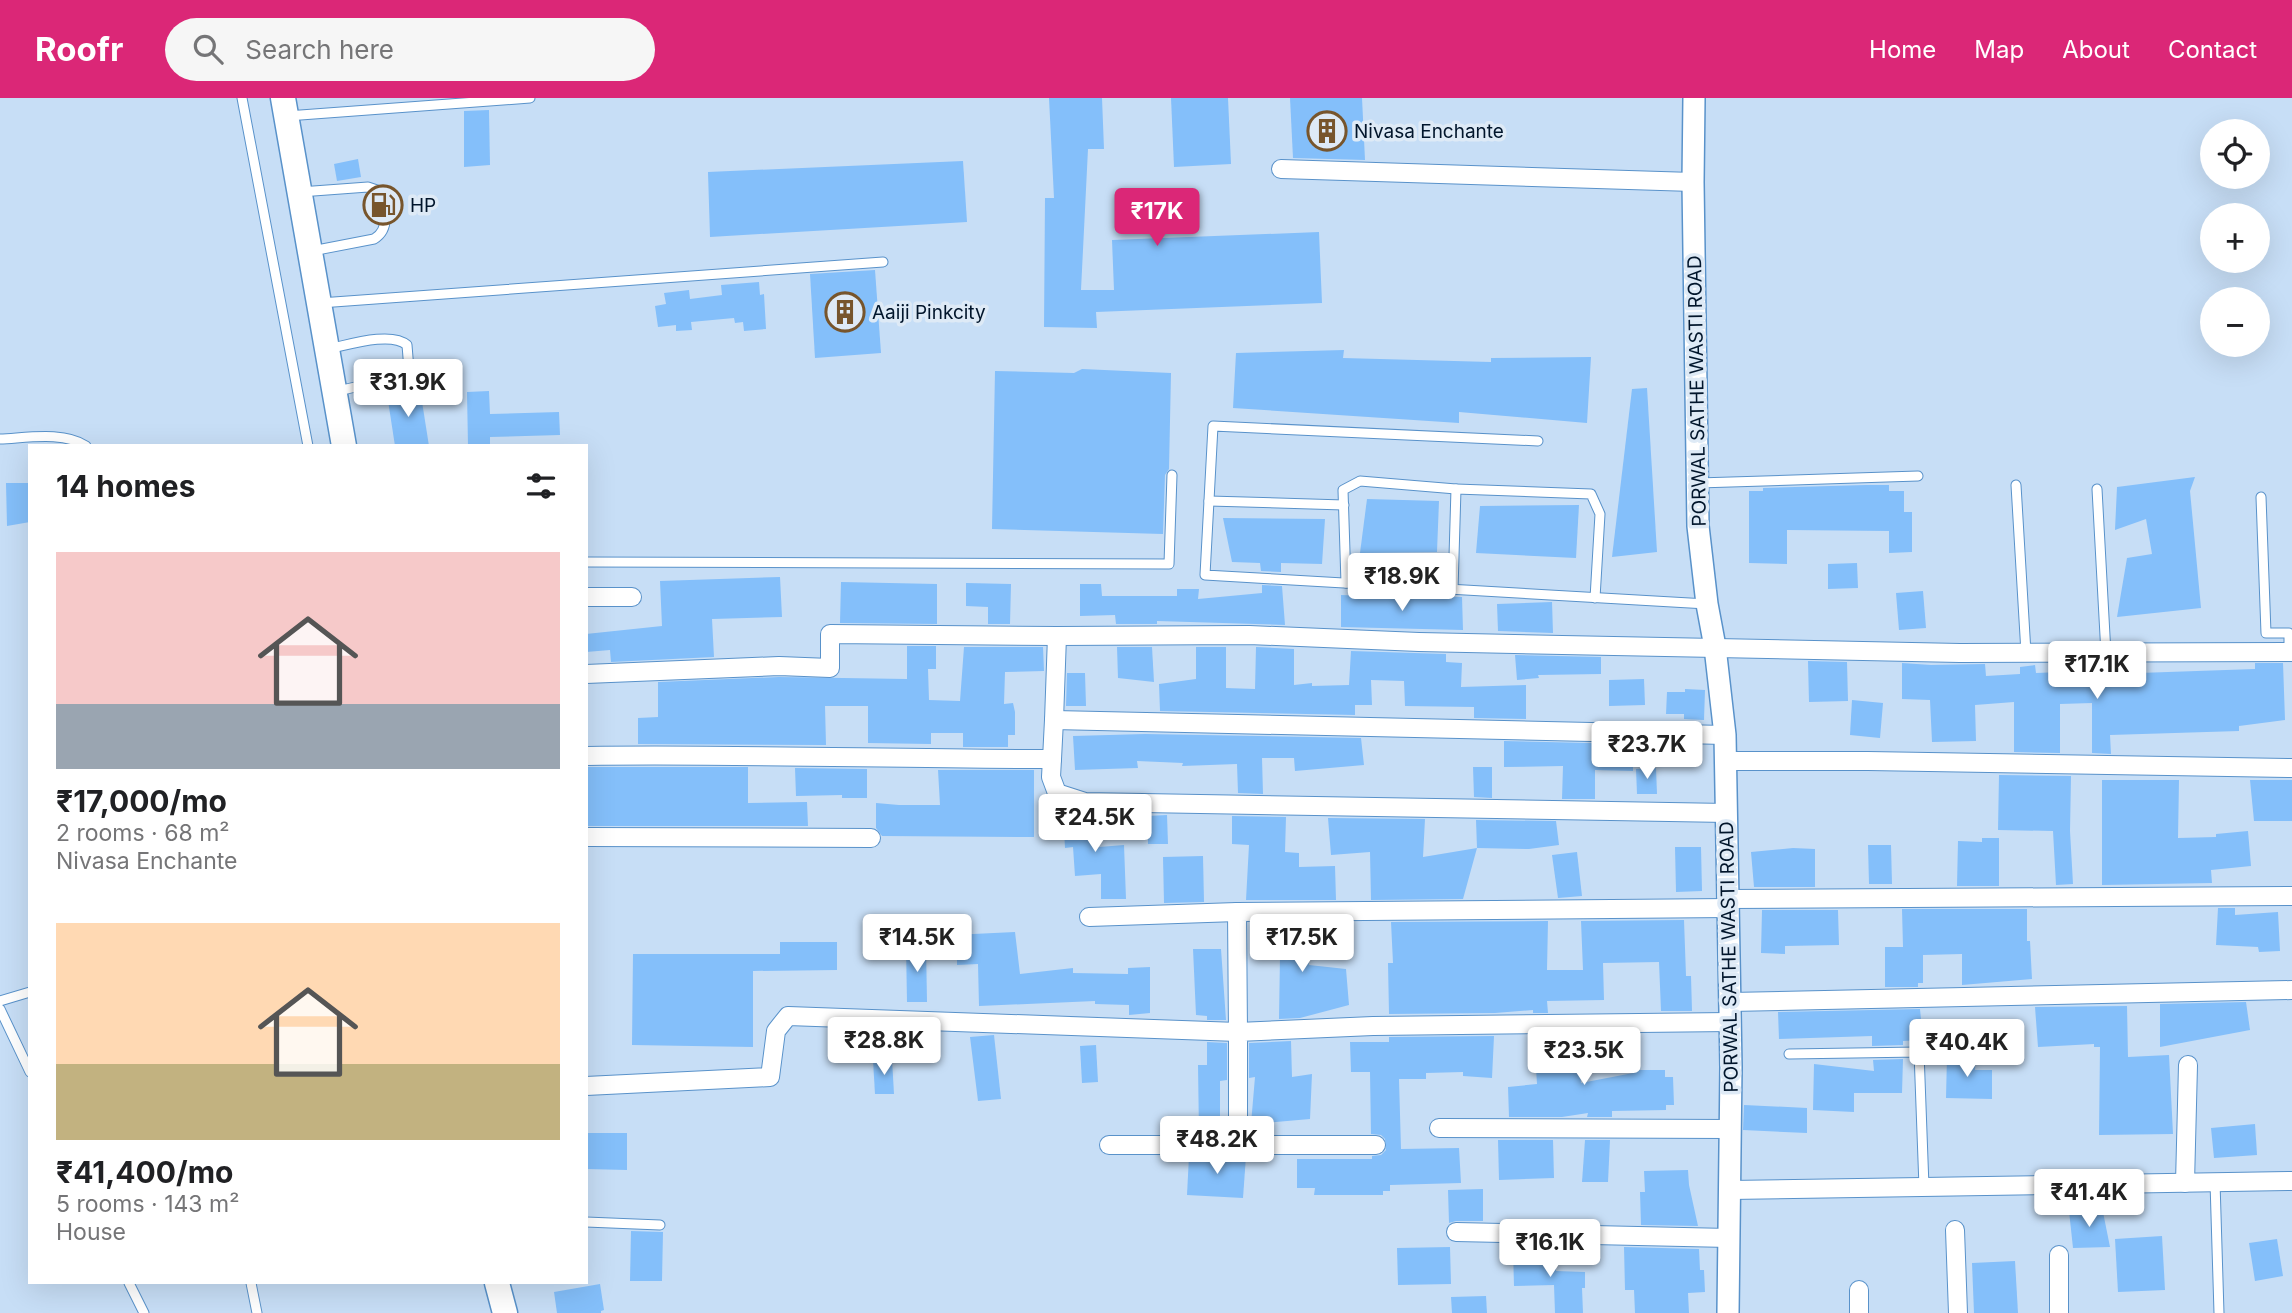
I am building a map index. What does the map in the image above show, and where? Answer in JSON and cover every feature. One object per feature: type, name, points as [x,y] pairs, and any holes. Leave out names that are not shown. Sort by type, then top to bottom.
[{"type":"main road","points":[[284,107],[344,444]]},
{"type":"main road","points":[[497,1284],[505,1313]]},
{"type":"street","name":"PORWAL SATHE WASTI ROAD","points":[[1694,98],[1698,526],[1715,648],[1726,761],[1730,1012],[1728,1313]]},
{"type":"street","points":[[1281,169],[1693,183]]},
{"type":"street","points":[[588,597],[632,597]]},
{"type":"street","points":[[588,674],[779,666],[830,668],[830,634],[1250,635],[1419,642],[2106,654],[2290,652]]},
{"type":"street","points":[[1057,636],[1051,777],[1057,793],[1085,802],[1727,813]]},
{"type":"street","points":[[1054,720],[1725,735]]},
{"type":"street","points":[[588,757],[698,755],[1052,759]]},
{"type":"street","points":[[1726,761],[2292,768]]},
{"type":"street","points":[[588,837],[871,838]]},
{"type":"street","points":[[1089,917],[1237,912],[2292,895]]},
{"type":"street","points":[[1237,912],[1238,1144]]},
{"type":"street","points":[[588,1086],[770,1077],[776,1031],[788,1016],[1238,1032],[2292,990]]},
{"type":"street","points":[[2185,1183],[2188,1065]]},
{"type":"street","points":[[1438,1128],[1730,1129]]},
{"type":"street","points":[[1110,1145],[1376,1145]]},
{"type":"street","points":[[1730,1190],[2292,1181]]},
{"type":"street","points":[[1955,1230],[1958,1313]]},
{"type":"street","points":[[1456,1232],[1729,1238]]},
{"type":"street","points":[[2059,1255],[2059,1313]]},
{"type":"street","points":[[1859,1290],[1859,1313]]},
{"type":"lane","points":[[242,98],[308,444]]},
{"type":"lane","points":[[284,107],[530,98]]},
{"type":"lane","points":[[299,192],[368,187],[377,190],[384,207],[384,230],[381,235],[374,239],[309,251]]},
{"type":"lane","points":[[318,304],[883,262]]},
{"type":"lane","points":[[327,349],[387,338],[398,339],[407,345],[409,370],[404,376],[334,391]]},
{"type":"lane","points":[[1538,441],[1213,426],[1205,575],[1707,604]]},
{"type":"lane","points":[[0,439],[58,438],[83,444]]},
{"type":"lane","points":[[588,562],[1169,564],[1172,475]]},
{"type":"lane","points":[[1698,483],[1918,476]]},
{"type":"lane","points":[[1346,583],[1343,490],[1360,481],[1456,489],[1591,494],[1600,514],[1595,598]]},
{"type":"lane","points":[[2015,485],[2026,653]]},
{"type":"lane","points":[[1453,590],[1456,489]]},
{"type":"lane","points":[[2097,489],[2106,654]]},
{"type":"lane","points":[[2261,497],[2266,633],[2289,633],[2290,652]]},
{"type":"lane","points":[[1209,500],[1343,505]]},
{"type":"lane","points":[[0,1001],[28,993]]},
{"type":"lane","points":[[0,1009],[28,1068]]},
{"type":"lane","points":[[1789,1054],[1919,1052],[1924,1187]]},
{"type":"lane","points":[[2215,1182],[2219,1313]]},
{"type":"lane","points":[[588,1222],[660,1225]]},
{"type":"lane","points":[[130,1284],[144,1313]]},
{"type":"lane","points":[[251,1284],[257,1313]]},
{"type":"building","points":[[1049,98],[1102,98],[1104,149],[1088,149],[1081,290],[1114,290],[1112,240],[1319,232],[1322,303],[1096,312],[1097,328],[1044,327],[1045,198],[1054,198]]},
{"type":"building","points":[[1171,98],[1228,98],[1231,164],[1174,167]]},
{"type":"building","name":"Nivasa Enchante","points":[[1290,98],[1362,98],[1365,160],[1293,158]]},
{"type":"building","points":[[489,110],[490,165],[464,167],[464,111]]},
{"type":"building","points":[[358,159],[361,177],[337,181],[334,164]]},
{"type":"building","points":[[963,161],[967,222],[710,237],[708,172]]},
{"type":"building","name":"Aaiji Pinkcity","points":[[875,270],[881,353],[815,358],[810,274]]},
{"type":"building","points":[[759,282],[760,295],[764,294],[766,329],[744,331],[743,322],[735,323],[734,318],[691,322],[692,330],[676,331],[676,325],[658,327],[655,306],[666,304],[664,293],[689,290],[690,299],[722,295],[721,285]]},
{"type":"building","points":[[1344,350],[1343,358],[1491,362],[1491,358],[1591,357],[1587,423],[1459,412],[1459,423],[1233,408],[1236,353]]},
{"type":"building","points":[[1082,369],[1171,373],[1169,469],[1165,475],[1163,534],[992,529],[995,371],[1074,373]]},
{"type":"building","points":[[1647,388],[1657,552],[1612,557],[1632,389]]},
{"type":"building","points":[[420,389],[429,444],[395,444],[387,394]]},
{"type":"building","points":[[489,391],[490,414],[559,412],[560,435],[490,437],[490,444],[468,444],[467,392]]},
{"type":"building","points":[[2195,477],[2190,491],[2201,608],[2117,617],[2127,558],[2152,554],[2146,519],[2115,530],[2117,487]]},
{"type":"building","points":[[6,483],[28,483],[28,522],[7,526]]},
{"type":"building","points":[[1889,485],[1889,491],[1904,491],[1904,512],[1912,512],[1912,552],[1889,553],[1889,531],[1787,530],[1787,564],[1749,563],[1749,491],[1763,491],[1763,488]]},
{"type":"building","points":[[1367,499],[1439,501],[1437,552],[1360,553]]},
{"type":"building","points":[[1579,505],[1576,558],[1476,553],[1480,506]]},
{"type":"building","points":[[1223,518],[1325,519],[1322,564],[1281,563],[1281,572],[1261,571],[1260,563],[1232,562]]},
{"type":"building","points":[[1857,563],[1858,588],[1828,589],[1828,564]]},
{"type":"building","points":[[780,577],[782,617],[712,619],[714,657],[611,662],[610,650],[588,652],[588,634],[662,626],[660,581]]},
{"type":"building","points":[[841,582],[937,584],[937,624],[840,623]]},
{"type":"building","points":[[966,583],[1011,584],[1010,624],[988,624],[988,607],[966,606]]},
{"type":"building","points":[[1080,584],[1101,584],[1102,596],[1177,596],[1177,589],[1199,589],[1198,599],[1262,593],[1262,585],[1282,586],[1285,625],[1157,621],[1157,624],[1116,624],[1115,615],[1080,616]]},
{"type":"building","points":[[1923,591],[1926,628],[1899,630],[1896,593]]},
{"type":"building","points":[[1341,595],[1462,597],[1463,630],[1341,627]]},
{"type":"building","points":[[1552,602],[1553,633],[1498,631],[1497,604]]},
{"type":"building","points":[[907,646],[936,646],[936,669],[928,669],[929,700],[960,701],[964,647],[1043,647],[1044,671],[1005,672],[1004,704],[1013,703],[1015,712],[1015,735],[1008,735],[1008,747],[963,747],[963,733],[931,733],[931,744],[868,743],[868,706],[825,706],[826,745],[638,744],[638,718],[658,717],[658,682],[779,677],[907,679]]},
{"type":"building","points":[[1117,647],[1152,647],[1154,682],[1118,678]]},
{"type":"building","points":[[1196,647],[1226,647],[1226,688],[1255,689],[1256,647],[1294,649],[1294,685],[1312,683],[1312,686],[1349,685],[1351,651],[1446,654],[1446,662],[1462,663],[1461,687],[1526,685],[1526,719],[1474,718],[1474,707],[1405,706],[1404,681],[1371,680],[1372,705],[1355,705],[1355,715],[1160,711],[1159,684],[1196,679]]},
{"type":"building","points":[[1515,655],[1601,657],[1601,674],[1538,675],[1539,678],[1517,680]]},
{"type":"building","points":[[1808,661],[1847,662],[1848,701],[1809,702]]},
{"type":"building","points":[[1902,663],[1985,664],[1986,676],[2020,674],[2020,667],[2035,665],[2036,673],[2110,670],[2110,674],[2255,669],[2255,663],[2283,663],[2285,720],[2239,726],[2239,731],[2110,735],[2111,754],[2092,753],[2092,703],[2060,704],[2060,753],[2014,752],[2014,702],[1975,705],[1976,741],[1932,742],[1930,700],[1902,699]]},
{"type":"building","points":[[1067,673],[1085,673],[1086,706],[1066,706]]},
{"type":"building","points":[[1644,679],[1645,705],[1609,706],[1609,680]]},
{"type":"building","points":[[1685,689],[1705,690],[1704,720],[1684,719],[1684,714],[1666,714],[1667,692],[1685,692]]},
{"type":"building","points":[[1852,700],[1883,703],[1880,738],[1850,735]]},
{"type":"building","points":[[1145,734],[1361,738],[1364,765],[1295,771],[1294,758],[1262,758],[1263,794],[1238,793],[1237,764],[1182,766],[1183,763],[1137,761],[1138,768],[1075,770],[1073,736]]},
{"type":"building","points":[[1504,741],[1633,744],[1633,771],[1595,770],[1595,799],[1562,799],[1563,766],[1504,767]]},
{"type":"building","points":[[588,767],[748,767],[748,803],[807,802],[808,826],[588,826]]},
{"type":"building","points":[[1473,767],[1492,767],[1492,798],[1474,797]]},
{"type":"building","points":[[795,768],[867,769],[867,798],[842,798],[842,795],[796,796]]},
{"type":"building","points":[[1656,768],[1657,794],[1637,794],[1636,769]]},
{"type":"building","points":[[938,770],[1034,770],[1034,837],[882,836],[876,828],[876,803],[940,805]]},
{"type":"building","points":[[1999,775],[2071,776],[2073,884],[2056,885],[2053,831],[1998,830]]},
{"type":"building","points":[[2102,780],[2179,780],[2178,838],[2216,837],[2216,834],[2248,831],[2251,866],[2211,870],[2212,883],[2102,885]]},
{"type":"building","points":[[2250,780],[2292,780],[2292,821],[2254,821]]},
{"type":"building","points":[[1063,811],[1099,814],[1099,847],[1124,845],[1126,899],[1101,899],[1101,874],[1075,876],[1073,847],[1065,848]]},
{"type":"building","points":[[1167,815],[1168,844],[1148,844],[1147,816]]},
{"type":"building","points":[[1232,816],[1286,817],[1285,852],[1299,853],[1299,867],[1335,866],[1336,900],[1246,900],[1249,845],[1232,844]]},
{"type":"building","points":[[1328,818],[1425,819],[1423,857],[1477,848],[1463,899],[1371,900],[1370,852],[1331,855]]},
{"type":"building","points":[[1476,820],[1556,821],[1559,845],[1529,849],[1477,848]]},
{"type":"building","points":[[1982,838],[1999,838],[1999,886],[1957,886],[1958,841],[1982,842]]},
{"type":"building","points":[[1868,845],[1891,845],[1892,884],[1869,884]]},
{"type":"building","points":[[1675,847],[1701,847],[1702,891],[1676,892]]},
{"type":"building","points":[[1815,849],[1815,887],[1754,887],[1751,852]]},
{"type":"building","points":[[1577,852],[1582,896],[1558,898],[1552,855]]},
{"type":"building","points":[[1203,856],[1204,902],[1164,903],[1163,857]]},
{"type":"building","points":[[2218,908],[2235,908],[2235,915],[2278,912],[2280,951],[2259,952],[2258,947],[2216,945]]},
{"type":"building","points":[[1902,909],[2027,909],[2027,941],[2030,941],[2032,979],[1962,985],[1962,954],[1923,955],[1923,983],[1918,983],[1918,987],[1885,987],[1885,947],[1903,947]]},
{"type":"building","points":[[1762,910],[1838,910],[1839,945],[1785,946],[1785,954],[1761,953]]},
{"type":"building","points":[[1684,920],[1686,976],[1691,976],[1692,1011],[1661,1011],[1659,962],[1603,963],[1604,1000],[1547,1001],[1548,1013],[1533,1013],[1533,1010],[1389,1014],[1388,963],[1393,963],[1391,922],[1548,921],[1547,970],[1583,970],[1581,921]]},
{"type":"building","points":[[1264,923],[1307,923],[1309,965],[1346,969],[1349,1005],[1300,1018],[1279,1019],[1280,957],[1262,959]]},
{"type":"building","points":[[1015,932],[1020,974],[1073,968],[1073,973],[1128,974],[1128,968],[1150,967],[1150,1013],[1129,1015],[1129,1005],[1095,1004],[1095,1001],[979,1006],[978,964],[957,965],[957,957],[932,957],[931,936]]},
{"type":"building","points":[[780,942],[837,942],[837,970],[753,971],[753,1047],[632,1045],[633,954],[780,954]]},
{"type":"building","points":[[926,945],[927,1002],[907,1002],[906,946]]},
{"type":"building","points":[[1193,949],[1221,949],[1226,1020],[1207,1020],[1207,1016],[1196,1015]]},
{"type":"building","points":[[2246,1002],[2250,1030],[2160,1047],[2160,1004]]},
{"type":"building","points":[[2127,1006],[2128,1057],[2169,1055],[2173,1134],[2099,1135],[2100,1047],[2094,1047],[2094,1044],[2038,1047],[2035,1007]]},
{"type":"building","points":[[1920,1009],[1923,1040],[1903,1041],[1903,1045],[1872,1046],[1872,1036],[1779,1039],[1778,1012]]},
{"type":"building","points":[[994,1035],[1001,1099],[978,1101],[970,1037]]},
{"type":"building","points":[[1494,1036],[1492,1078],[1463,1076],[1463,1072],[1426,1073],[1426,1079],[1399,1079],[1401,1149],[1459,1148],[1461,1183],[1390,1185],[1390,1191],[1383,1191],[1383,1195],[1314,1195],[1315,1188],[1297,1188],[1297,1159],[1372,1159],[1372,1156],[1381,1155],[1386,1150],[1385,1139],[1381,1135],[1371,1134],[1370,1072],[1351,1072],[1350,1042],[1389,1042],[1389,1037]]},
{"type":"building","points":[[1534,1036],[1578,1038],[1581,1083],[1633,1073],[1633,1070],[1665,1070],[1665,1077],[1673,1077],[1674,1105],[1666,1105],[1666,1110],[1612,1111],[1612,1117],[1587,1117],[1588,1113],[1562,1117],[1509,1117],[1508,1087],[1537,1084]]},
{"type":"building","points":[[1291,1041],[1292,1077],[1312,1074],[1310,1119],[1251,1124],[1255,1077],[1249,1078],[1249,1043]]},
{"type":"building","points":[[1207,1042],[1227,1043],[1227,1080],[1220,1081],[1220,1134],[1199,1134],[1198,1065],[1207,1065]]},
{"type":"building","points":[[1096,1045],[1098,1082],[1082,1083],[1080,1046]]},
{"type":"building","points":[[1947,1056],[1976,1056],[1975,1070],[1992,1070],[1992,1099],[1946,1098]]},
{"type":"building","points":[[892,1059],[894,1094],[875,1094],[873,1060]]},
{"type":"building","points":[[1903,1059],[1902,1093],[1854,1093],[1854,1112],[1813,1110],[1814,1064],[1874,1071],[1873,1060]]},
{"type":"building","points":[[1744,1105],[1807,1108],[1807,1133],[1743,1130]]},
{"type":"building","points":[[2255,1124],[2257,1155],[2214,1158],[2211,1128]]},
{"type":"building","points":[[588,1133],[627,1133],[627,1170],[588,1169]]},
{"type":"building","points":[[1498,1140],[1553,1140],[1554,1178],[1499,1180]]},
{"type":"building","points":[[1585,1140],[1610,1140],[1608,1182],[1582,1182]]},
{"type":"building","points":[[1189,1156],[1246,1156],[1243,1198],[1187,1195]]},
{"type":"building","points":[[1688,1170],[1698,1226],[1641,1225],[1640,1192],[1645,1192],[1644,1171]]},
{"type":"building","points":[[1483,1189],[1483,1221],[1449,1223],[1448,1190]]},
{"type":"building","points":[[2102,1207],[2110,1247],[2073,1248],[2069,1211]]},
{"type":"building","points":[[631,1231],[663,1232],[662,1281],[630,1281]]},
{"type":"building","points":[[2162,1236],[2165,1290],[2118,1292],[2115,1239]]},
{"type":"building","points":[[2277,1239],[2283,1276],[2255,1281],[2249,1243]]},
{"type":"building","points":[[1450,1247],[1451,1284],[1398,1285],[1397,1248]]},
{"type":"building","points":[[1624,1247],[1699,1249],[1705,1292],[1688,1293],[1689,1313],[1635,1313],[1634,1290],[1625,1290]]},
{"type":"building","points":[[1513,1250],[1556,1251],[1556,1271],[1585,1272],[1585,1288],[1582,1288],[1583,1313],[1555,1313],[1554,1285],[1514,1286]]},
{"type":"building","points":[[2015,1261],[2018,1313],[1974,1313],[1972,1263]]},
{"type":"building","points":[[600,1284],[604,1310],[601,1313],[557,1313],[554,1292]]},
{"type":"building","points":[[1486,1296],[1487,1313],[1452,1313],[1451,1297]]},
{"type":"place","name":"Nivasa Enchante","points":[[1327,131]]},
{"type":"place","name":"HP","points":[[383,205]]},
{"type":"place","name":"Aaiji Pinkcity","points":[[845,312]]}]
